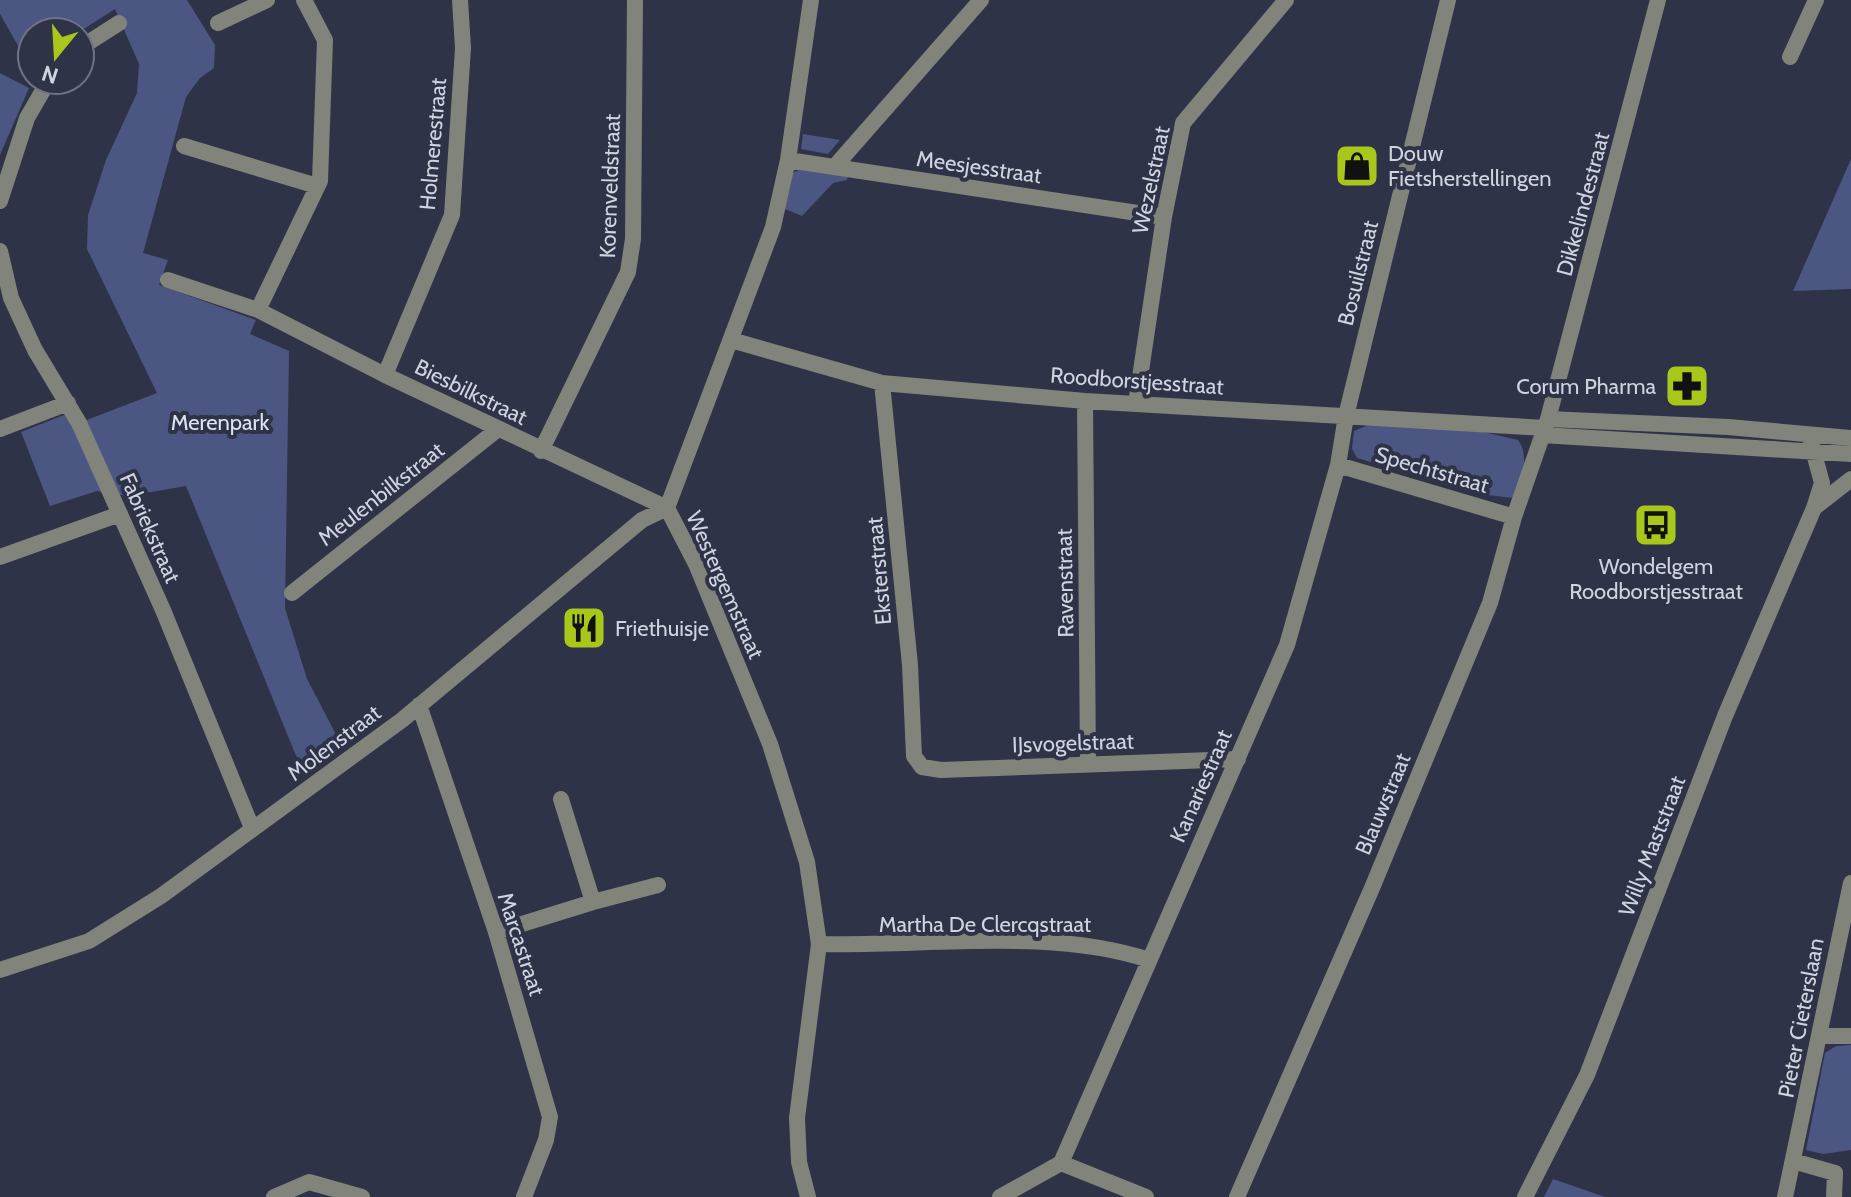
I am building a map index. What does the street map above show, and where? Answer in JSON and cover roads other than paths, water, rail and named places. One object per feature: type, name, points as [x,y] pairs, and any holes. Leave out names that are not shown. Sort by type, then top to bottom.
[{"type":"street","points":[[218,23],[267,0]]},
{"type":"street","points":[[258,310],[317,186],[325,40],[304,0]]},
{"type":"street","name":"Holmerestraat","points":[[385,375],[452,215],[463,48],[460,0]]},
{"type":"street","name":"Korenveldstraat","points":[[541,451],[628,272],[633,239],[635,0]]},
{"type":"street","name":"Westergemstraat","points":[[808,1197],[799,1162],[797,1118],[819,944],[799,825],[770,744],[696,564],[667,508],[773,227],[788,160],[811,0]]},
{"type":"street","points":[[836,165],[981,0]]},
{"type":"street","name":"Wezelstraat","points":[[1136,404],[1164,217],[1183,123],[1286,0]]},
{"type":"street","name":"Bosuilstraat","points":[[1346,416],[1448,0]]},
{"type":"street","name":"Dikkelindestraat","points":[[1545,427],[1658,0]]},
{"type":"street","points":[[1790,57],[1816,0]]},
{"type":"street","points":[[96,38],[119,23]]},
{"type":"street","points":[[0,201],[27,118],[40,96]]},
{"type":"street","points":[[184,146],[317,186]]},
{"type":"street","name":"Meesjesstraat","points":[[788,160],[1164,217]]},
{"type":"street","name":"Fabriekstraat","points":[[0,251],[11,298],[35,350],[68,403],[120,514],[252,828]]},
{"type":"street","name":"Biesbilkstraat","points":[[168,280],[258,310],[541,451],[667,508]]},
{"type":"street","name":"Roodborstjesstraat","points":[[731,340],[882,383],[1085,401],[1545,427],[1851,438]]},
{"type":"street","name":"Eksterstraat","points":[[882,383],[910,665],[914,756]]},
{"type":"street","name":"Ravenstraat","points":[[1085,401],[1088,764]]},
{"type":"street","points":[[0,429],[68,403]]},
{"type":"street","name":"Kanariestraat","points":[[1061,1163],[1287,645],[1338,465],[1346,416]]},
{"type":"street","name":"Roodborstjesstraat","points":[[1545,427],[1851,454]]},
{"type":"street","name":"Blauwstraat","points":[[1237,1197],[1490,603],[1514,517],[1545,427]]},
{"type":"street","name":"Meulenbilkstraat","points":[[292,593],[498,429]]},
{"type":"street","name":"Willy Maststraat","points":[[1525,1197],[1587,1075],[1725,716],[1814,508],[1822,483],[1809,435]]},
{"type":"street","name":"Spechtstraat","points":[[1338,465],[1514,517]]},
{"type":"street","name":"Willy Maststraat","points":[[1814,508],[1851,479]]},
{"type":"street","name":"Molenstraat","points":[[0,970],[89,941],[161,896],[327,777],[642,520],[667,508]]},
{"type":"street","points":[[0,557],[120,514]]},
{"type":"street","name":"Marcastraat","points":[[419,705],[496,932],[550,1117],[546,1140],[524,1197]]},
{"type":"street","name":"IJsvogelstraat","points":[[914,756],[922,767],[941,770],[1238,759]]},
{"type":"street","points":[[561,799],[593,902]]},
{"type":"street","name":"Pieter Cieterslaan","points":[[1785,1197],[1822,1036],[1851,883]]},
{"type":"street","points":[[496,932],[658,885]]},
{"type":"street","name":"Martha De Clercqstraat","points":[[819,944],[1052,942],[1109,947],[1149,960]]},
{"type":"street","points":[[1822,1036],[1851,1036]]},
{"type":"street","points":[[1793,1161],[1835,1173],[1834,1197]]},
{"type":"street","points":[[1000,1197],[1061,1163],[1146,1197]]},
{"type":"street","points":[[274,1197],[309,1182],[362,1197]]},
{"type":"place","name":"Douw Fietsherstellingen","points":[[1357,166]]},
{"type":"place","name":"Corum Pharma","points":[[1687,386]]},
{"type":"place","name":"Wondelgem Roodborstjesstraat","points":[[1656,525]]},
{"type":"place","name":"Friethuisje","points":[[584,628]]},
{"type":"park label","name":"Merenpark","points":[[220,422]]}]
